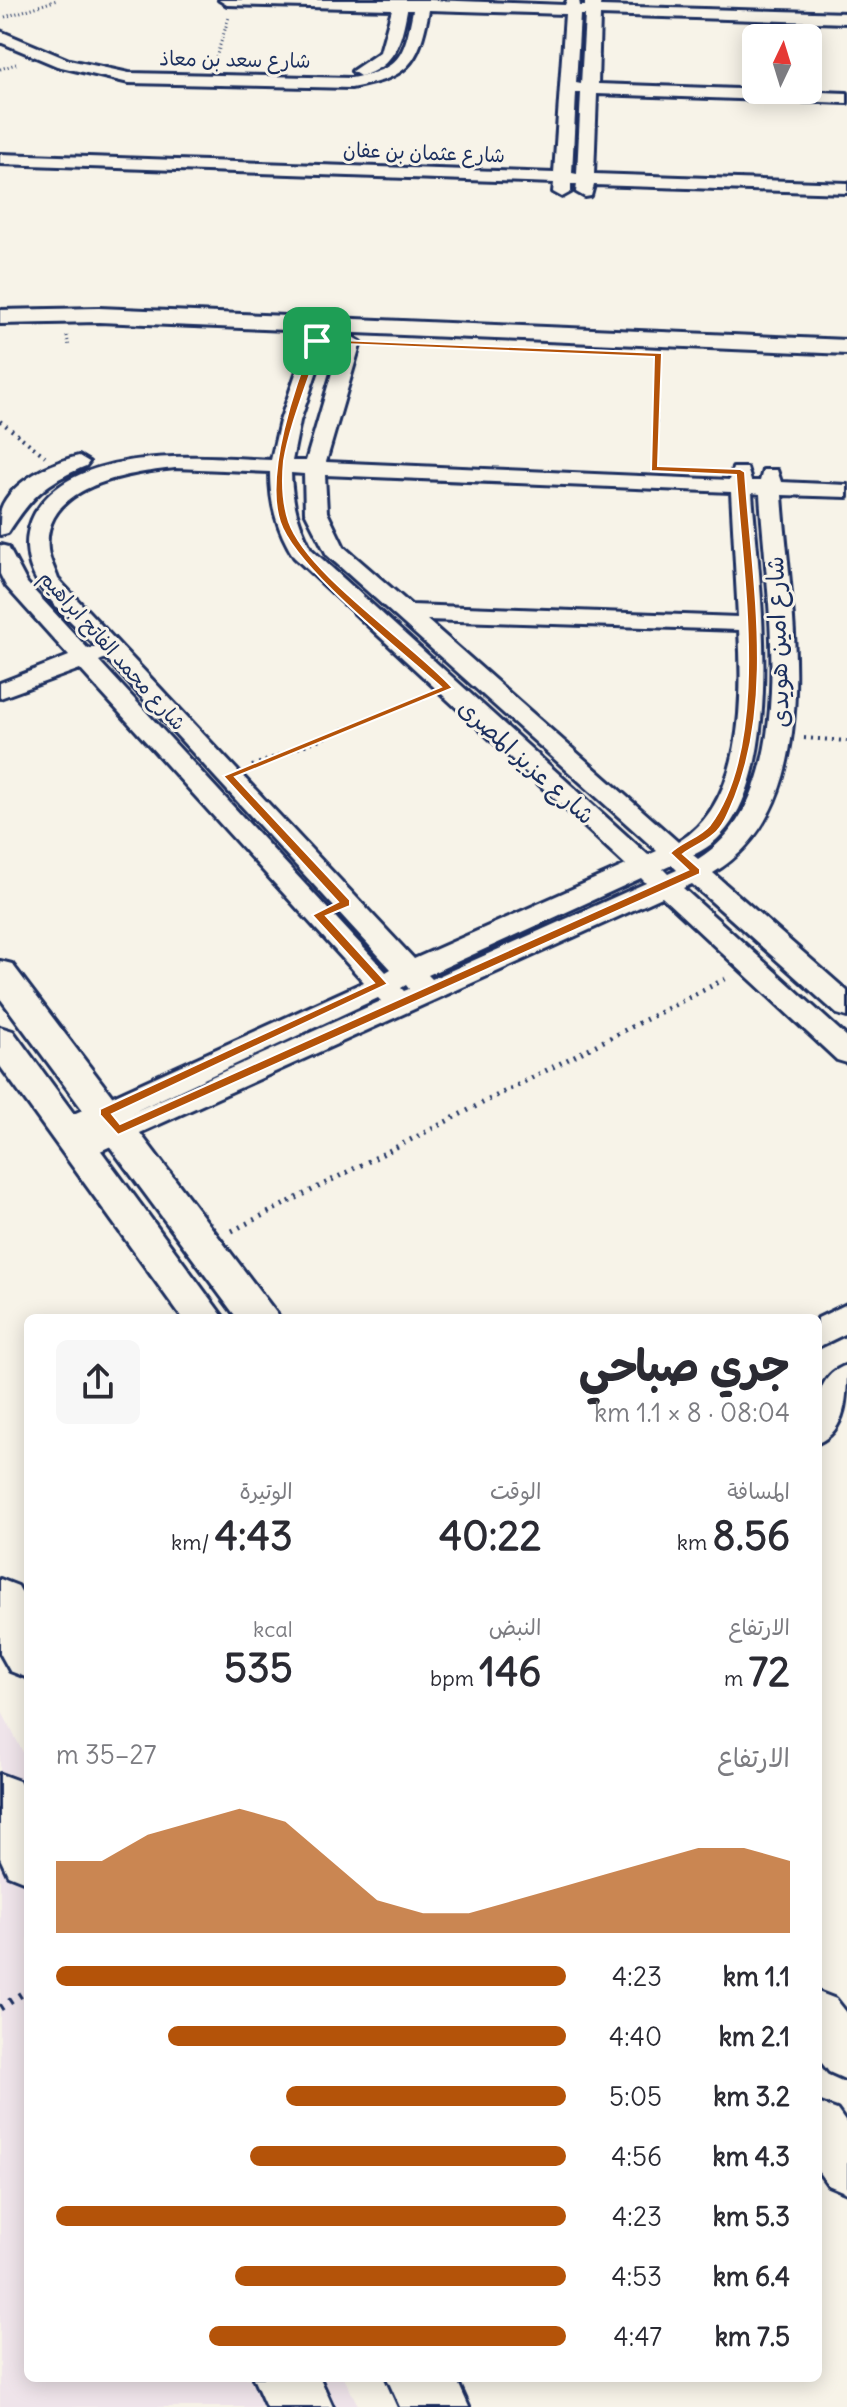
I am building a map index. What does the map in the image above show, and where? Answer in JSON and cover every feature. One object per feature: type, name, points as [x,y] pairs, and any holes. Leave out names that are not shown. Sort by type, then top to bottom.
[{"type":"highway","points":[[0,1602],[24,1647]]},
{"type":"highway","points":[[0,1800],[24,1848]]},
{"type":"highway","points":[[288,2382],[300,2407]]},
{"type":"highway","points":[[422,2382],[436,2407]]},
{"type":"street","points":[[227,0],[847,9]]},
{"type":"street","points":[[534,0],[573,4]]},
{"type":"street","name":"شارع سعد بن معاذ","points":[[0,20],[60,51],[84,59],[144,69],[346,73],[366,70],[381,63],[389,54],[401,3]]},
{"type":"street","name":"شارع سعد بن معاذ","points":[[0,36],[40,56],[97,74],[140,78],[351,83],[383,76],[405,66],[412,57],[423,3]]},
{"type":"street","points":[[562,185],[573,4]]},
{"type":"street","points":[[593,4],[847,18]]},
{"type":"street","points":[[585,186],[593,4]]},
{"type":"street","points":[[568,84],[847,98]]},
{"type":"street","points":[[590,85],[742,86]]},
{"type":"street","points":[[822,88],[847,89]]},
{"type":"street","name":"شارع عثمان بن عفان","points":[[0,159],[847,201]]},
{"type":"street","name":"شارع عثمان بن عفان","points":[[0,172],[562,185]]},
{"type":"street","name":"شارع عثمان بن عفان","points":[[585,186],[847,188]]},
{"type":"street","points":[[0,317],[99,315],[847,347]]},
{"type":"street","points":[[0,335],[109,332],[847,362]]},
{"type":"street","name":"شارع عزيز المصرى","points":[[317,341],[280,460],[280,506],[284,521],[302,552],[847,1053]]},
{"type":"street","name":"شارع عزيز المصرى","points":[[351,342],[315,461],[316,512],[323,531],[353,567],[847,1007]]},
{"type":"street","name":"شارع محمد الفاتح ابراهيم","points":[[0,528],[9,508],[27,489],[61,468],[88,459],[143,449],[280,460],[654,469],[741,480]]},
{"type":"street","name":"شارع محمد الفاتح ابراهيم","points":[[280,460],[142,464],[81,480],[57,494],[40,511],[31,529],[30,548],[36,565],[48,581],[428,992]]},
{"type":"street","name":"شارع محمد الفاتح ابراهيم","points":[[315,461],[770,481],[847,477]]},
{"type":"street","name":"شارع امين هويدى","points":[[72,1139],[382,984],[676,853],[712,830],[725,809],[743,764],[752,713],[741,480]]},
{"type":"street","name":"شارع محمد الفاتح ابراهيم","points":[[770,481],[847,491]]},
{"type":"street","name":"شارع امين هويدى","points":[[111,1121],[428,992],[696,871],[727,851],[754,816],[769,781],[781,736],[783,683],[770,481]]},
{"type":"street","name":"شارع محمد الفاتح ابراهيم","points":[[0,552],[17,586],[400,1004]]},
{"type":"street","points":[[403,612],[750,624]]},
{"type":"street","points":[[0,669],[104,641]]},
{"type":"street","points":[[0,691],[76,651]]},
{"type":"street","points":[[318,915],[346,903]]},
{"type":"street","points":[[545,910],[565,931]]},
{"type":"street","points":[[0,973],[257,1314]]},
{"type":"street","points":[[0,1040],[201,1314]]},
{"type":"street","points":[[822,1332],[847,1317]]},
{"type":"street","points":[[822,1393],[847,1380]]},
{"type":"street","points":[[822,1419],[847,1380]]},
{"type":"street","points":[[822,2022],[847,2054]]},
{"type":"street","points":[[822,2134],[847,2166]]},
{"type":"path","points":[[0,20],[57,0]]},
{"type":"path","points":[[212,71],[234,1]]},
{"type":"path","points":[[654,469],[659,355]]},
{"type":"path","points":[[0,421],[61,468]]},
{"type":"path","points":[[228,776],[448,688]]},
{"type":"path","points":[[781,736],[847,741]]},
{"type":"path","points":[[204,1245],[751,966]]},
{"type":"path","points":[[0,2008],[24,1993]]},
{"type":"shaded area","points":[[0,1708],[24,1754],[24,2382],[346,2382],[359,2407],[0,2407]]},
{"type":"route","points":[[317,341],[659,355],[654,469],[740,472],[753,668],[752,713],[743,764],[719,821],[702,839],[676,853],[696,871],[118,1131],[104,1112],[382,984],[318,915],[346,903],[228,776],[448,688],[315,567],[284,521],[278,490],[280,459],[317,341]]}]
